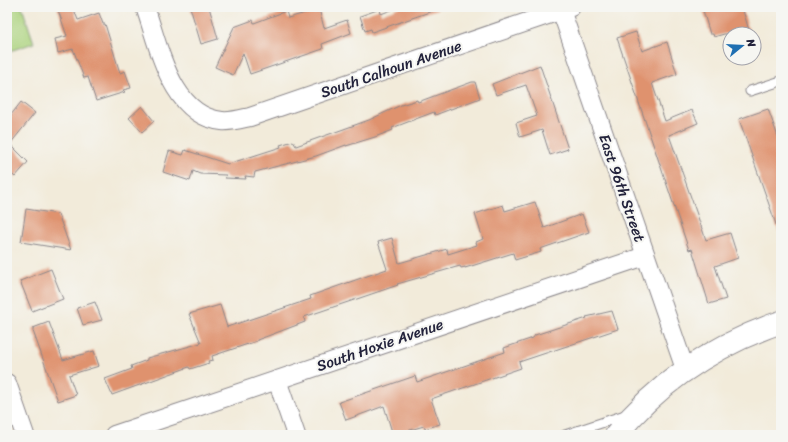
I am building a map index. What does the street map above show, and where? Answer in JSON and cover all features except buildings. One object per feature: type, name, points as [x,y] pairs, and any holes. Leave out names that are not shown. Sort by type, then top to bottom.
[{"type":"main road","points":[[616,435],[658,390],[684,369],[725,346],[781,322]]},
{"type":"street","name":"South Calhoun Avenue","points":[[146,7],[170,79],[176,91],[196,110],[209,118],[222,121],[250,117],[564,8]]},
{"type":"street","name":"East 96th Street","points":[[564,8],[645,256],[684,369]]},
{"type":"street","name":"South Hoxie Avenue","points":[[114,435],[645,256]]},
{"type":"street","points":[[277,380],[296,435]]},
{"type":"street","points":[[7,383],[25,435]]},
{"type":"lane","points":[[750,91],[781,81]]},
{"type":"lane","points":[[565,435],[638,410]]},
{"type":"green space","points":[[7,7],[22,7],[34,43],[7,52]]}]
